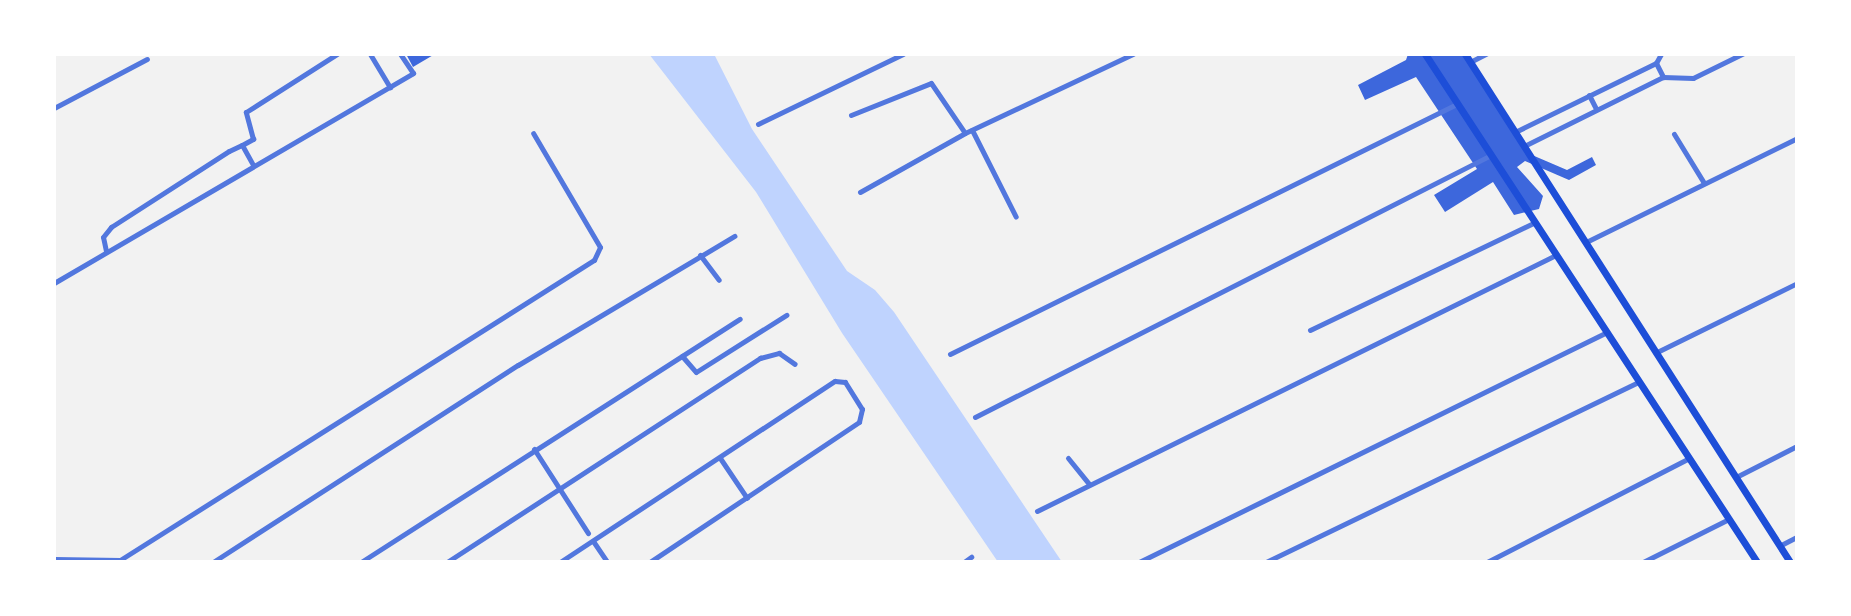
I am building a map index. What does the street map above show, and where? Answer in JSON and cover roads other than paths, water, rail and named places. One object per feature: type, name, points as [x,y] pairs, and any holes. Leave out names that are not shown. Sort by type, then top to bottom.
[{"type":"main road","points":[[1425,54],[1754,561]]},
{"type":"main road","points":[[1465,54],[1738,476],[1790,562]]},
{"type":"main road","points":[[1781,545],[1797,561]]},
{"type":"street","points":[[106,251],[103,237],[111,227],[253,139],[246,112],[337,54]]},
{"type":"street","points":[[370,54],[390,87]]},
{"type":"street","points":[[54,283],[413,73],[400,54]]},
{"type":"street","points":[[758,124],[903,54]]},
{"type":"street","points":[[860,192],[965,133],[1133,54]]},
{"type":"street","points":[[1470,62],[1486,54]]},
{"type":"street","points":[[1515,132],[1656,63],[1661,54]]},
{"type":"street","points":[[1524,146],[1663,77],[1693,78],[1742,54]]},
{"type":"street","points":[[54,108],[147,59]]},
{"type":"street","points":[[1656,63],[1663,77]]},
{"type":"street","points":[[851,115],[931,83],[965,133]]},
{"type":"street","points":[[1589,95],[1596,109]]},
{"type":"street","points":[[950,354],[1458,104]]},
{"type":"street","points":[[972,130],[1016,217]]},
{"type":"street","points":[[54,559],[120,560],[594,260],[600,247],[533,133]]},
{"type":"street","points":[[1674,134],[1704,183]]},
{"type":"street","points":[[1586,242],[1797,138]]},
{"type":"street","points":[[242,145],[253,165]]},
{"type":"street","points":[[975,417],[1492,154]]},
{"type":"street","points":[[1310,330],[1536,222]]},
{"type":"street","points":[[213,562],[480,389],[734,236]]},
{"type":"street","points":[[700,255],[719,280]]},
{"type":"street","points":[[1037,511],[1556,255]]},
{"type":"street","points":[[1657,352],[1797,283]]},
{"type":"street","points":[[682,356],[696,372],[786,315]]},
{"type":"street","points":[[361,562],[740,319]]},
{"type":"street","points":[[1139,562],[1607,332]]},
{"type":"street","points":[[447,562],[760,358],[779,353],[795,364]]},
{"type":"street","points":[[560,562],[835,381],[845,382],[862,409],[859,422],[650,562]]},
{"type":"street","points":[[1266,562],[1638,382]]},
{"type":"street","points":[[1738,476],[1797,446]]},
{"type":"street","points":[[534,449],[588,533]]},
{"type":"street","points":[[720,458],[747,498]]},
{"type":"street","points":[[1068,458],[1089,484]]},
{"type":"street","points":[[1487,562],[1690,458]]},
{"type":"street","points":[[1643,562],[1729,519]]},
{"type":"street","points":[[1781,545],[1797,537]]},
{"type":"street","points":[[593,541],[607,562]]},
{"type":"street","points":[[964,562],[971,557]]},
{"type":"water","points":[[649,54],[714,54],[752,129],[847,271],[875,290],[894,312],[1062,562],[998,562],[842,333],[756,192]]}]
